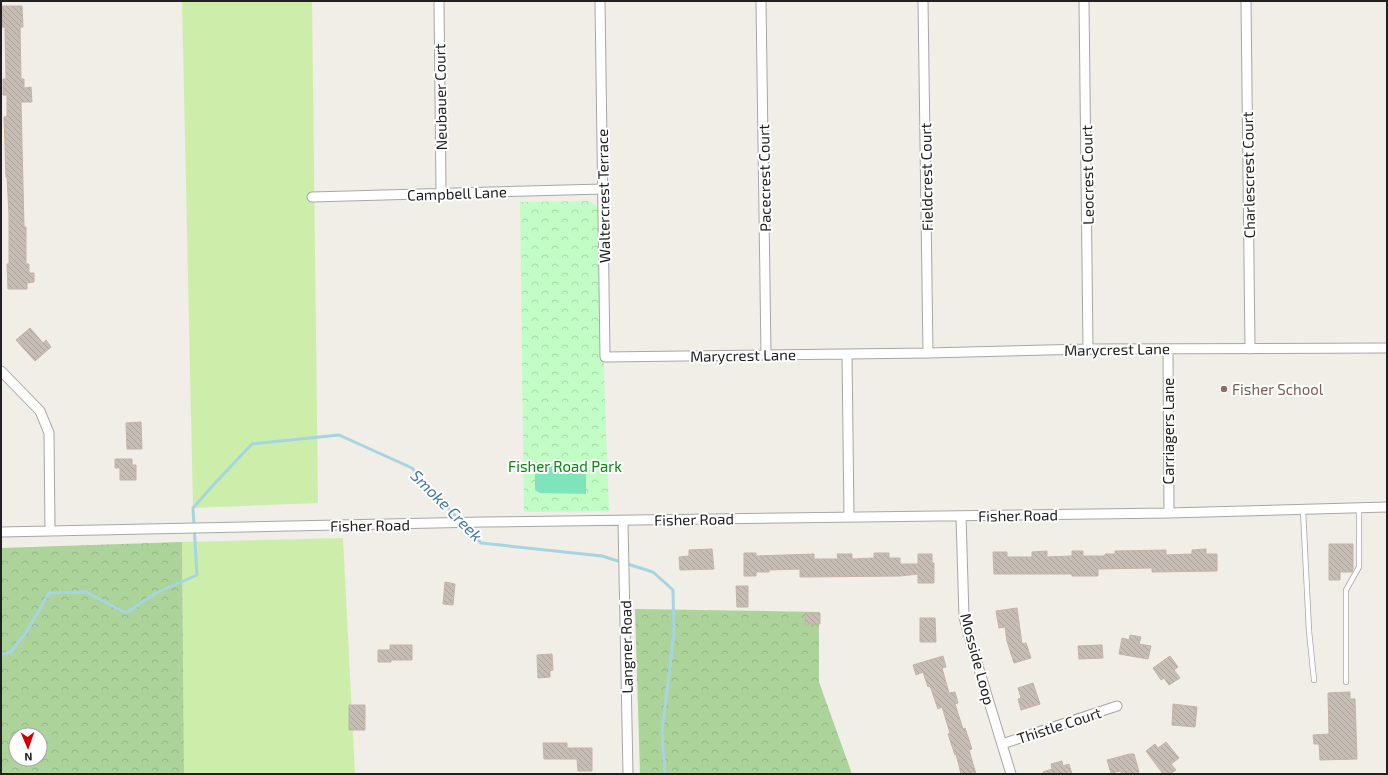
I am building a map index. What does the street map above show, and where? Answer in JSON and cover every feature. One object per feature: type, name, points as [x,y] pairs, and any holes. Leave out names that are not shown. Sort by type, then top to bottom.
[{"type":"street","name":"Neubauer Court","points":[[439,1],[442,193]]},
{"type":"street","name":"Waltercrest Terrace","points":[[600,1],[605,357],[639,357]]},
{"type":"street","name":"Pacecrest Court","points":[[761,1],[766,355]]},
{"type":"street","name":"Fieldcrest Court","points":[[923,1],[928,353]]},
{"type":"street","name":"Leocrest Court","points":[[1084,1],[1088,349]]},
{"type":"street","name":"Charlescrest Court","points":[[1246,1],[1250,349]]},
{"type":"street","name":"Campbell Lane","points":[[312,197],[603,189]]},
{"type":"street","name":"Marycrest Lane","points":[[639,357],[1088,349],[1387,348]]},
{"type":"street","name":"Carriagers Lane","points":[[1168,349],[1169,513]]},
{"type":"street","points":[[847,354],[849,517]]},
{"type":"street","points":[[1,371],[40,411],[49,433],[50,531]]},
{"type":"street","name":"Fisher Road","points":[[1,532],[483,522],[1169,513],[1387,507]]},
{"type":"street","name":"Mosside Loop","points":[[961,516],[964,617],[1011,774]]},
{"type":"street","name":"Langner Road","points":[[623,520],[628,774]]},
{"type":"street","name":"Thistle Court","points":[[1002,744],[1117,706]]},
{"type":"lane","points":[[1346,682],[1346,590],[1359,568],[1359,508]]},
{"type":"lane","points":[[1303,510],[1314,680]]},
{"type":"green space","points":[[182,1],[312,1],[318,503],[193,508]]},
{"type":"green space","name":"Fisher Road Park","points":[[589,201],[598,207],[609,511],[524,512],[520,202]]},
{"type":"green space","points":[[535,464],[586,464],[586,494],[540,493],[535,490]]},
{"type":"green space","points":[[343,538],[355,774],[184,774],[182,542]]},
{"type":"green space","points":[[182,542],[184,774],[1,774],[1,548]]},
{"type":"green space","points":[[635,609],[819,612],[819,682],[852,774],[640,774]]},
{"type":"building","points":[[2,6],[22,6],[23,27],[20,27],[21,79],[24,79],[24,88],[31,87],[32,102],[21,102],[26,264],[29,264],[29,273],[34,273],[34,282],[27,283],[27,289],[8,289],[7,264],[9,264],[9,215],[4,117],[7,116],[7,95],[3,95],[3,79],[6,79],[5,27],[2,27]]},
{"type":"building","points":[[30,328],[43,343],[46,340],[51,347],[35,361],[16,340]]},
{"type":"building","points":[[141,422],[142,449],[127,449],[126,423]]},
{"type":"building","points":[[115,459],[132,459],[132,465],[136,465],[136,480],[120,480],[120,468],[115,468]]},
{"type":"building","points":[[1329,544],[1353,544],[1352,572],[1340,572],[1340,580],[1329,580]]},
{"type":"building","points":[[712,549],[714,569],[680,570],[679,557],[689,556],[689,550]]},
{"type":"building","points":[[1206,549],[1206,554],[1217,554],[1217,571],[1152,572],[1152,568],[1098,569],[1098,576],[1072,576],[1072,574],[994,574],[993,552],[1007,552],[1007,557],[1032,557],[1032,552],[1047,551],[1047,557],[1072,556],[1072,551],[1083,551],[1083,556],[1105,556],[1105,554],[1115,554],[1115,551],[1166,550],[1166,555],[1192,554],[1192,550]]},
{"type":"building","points":[[744,553],[756,553],[756,556],[814,554],[814,559],[838,559],[837,554],[852,554],[852,559],[874,558],[874,553],[889,553],[889,558],[900,558],[900,564],[918,564],[918,554],[932,554],[932,563],[934,563],[934,583],[918,583],[918,574],[900,576],[800,577],[800,569],[769,570],[769,572],[756,572],[756,576],[744,576]]},
{"type":"building","points":[[445,582],[455,584],[453,605],[443,604]]},
{"type":"building","points":[[736,586],[748,586],[748,607],[737,607]]},
{"type":"building","points":[[1017,608],[1022,644],[1026,643],[1031,658],[1014,663],[1007,641],[1005,627],[999,628],[996,611]]},
{"type":"building","points":[[805,613],[820,613],[820,624],[805,624]]},
{"type":"building","points":[[920,618],[935,618],[936,642],[920,642]]},
{"type":"building","points":[[1130,635],[1141,637],[1139,644],[1151,646],[1148,659],[1119,654],[1122,638],[1129,640]]},
{"type":"building","points":[[390,645],[412,645],[412,660],[391,660],[391,662],[378,662],[378,650],[390,650]]},
{"type":"building","points":[[1102,645],[1103,658],[1079,659],[1078,646]]},
{"type":"building","points":[[552,654],[553,670],[550,671],[550,677],[538,678],[537,655]]},
{"type":"building","points":[[943,656],[946,667],[942,668],[949,693],[955,692],[958,703],[955,704],[963,729],[965,728],[972,749],[969,750],[976,774],[961,774],[956,754],[955,755],[948,734],[950,733],[942,707],[938,709],[930,686],[928,687],[923,672],[916,675],[913,665]]},
{"type":"building","points":[[1170,656],[1178,667],[1174,670],[1180,678],[1169,685],[1164,678],[1161,680],[1153,668]]},
{"type":"building","points":[[1033,683],[1040,704],[1021,710],[1018,699],[1021,698],[1018,688]]},
{"type":"building","points":[[1350,692],[1350,699],[1355,699],[1357,759],[1320,760],[1319,744],[1314,744],[1313,735],[1329,734],[1328,693]]},
{"type":"building","points":[[1173,704],[1197,707],[1195,727],[1172,725]]},
{"type":"building","points":[[349,705],[365,705],[365,730],[349,730]]},
{"type":"building","points":[[1166,742],[1179,758],[1171,764],[1176,770],[1170,774],[1163,774],[1146,751],[1155,744],[1158,748]]},
{"type":"building","points":[[543,743],[567,743],[567,748],[592,748],[592,771],[578,771],[577,759],[544,759]]},
{"type":"building","points":[[1134,754],[1139,772],[1134,774],[1121,774],[1121,771],[1111,773],[1107,760]]},
{"type":"building","points":[[1062,761],[1063,766],[1069,764],[1072,774],[1043,774],[1043,772],[1052,769],[1051,764]]},
{"type":"waterway","name":"Smoke Creek","points":[[1,654],[11,652],[27,631],[49,593],[86,592],[126,613],[156,593],[197,575],[193,508],[252,444],[339,435],[412,468],[460,521]]},
{"type":"waterway","name":"Smoke Creek","points":[[464,525],[481,543],[602,556],[653,572],[673,590],[674,634],[662,731],[665,774]]},
{"type":"place","name":"Fisher School","points":[[1224,389]]}]
